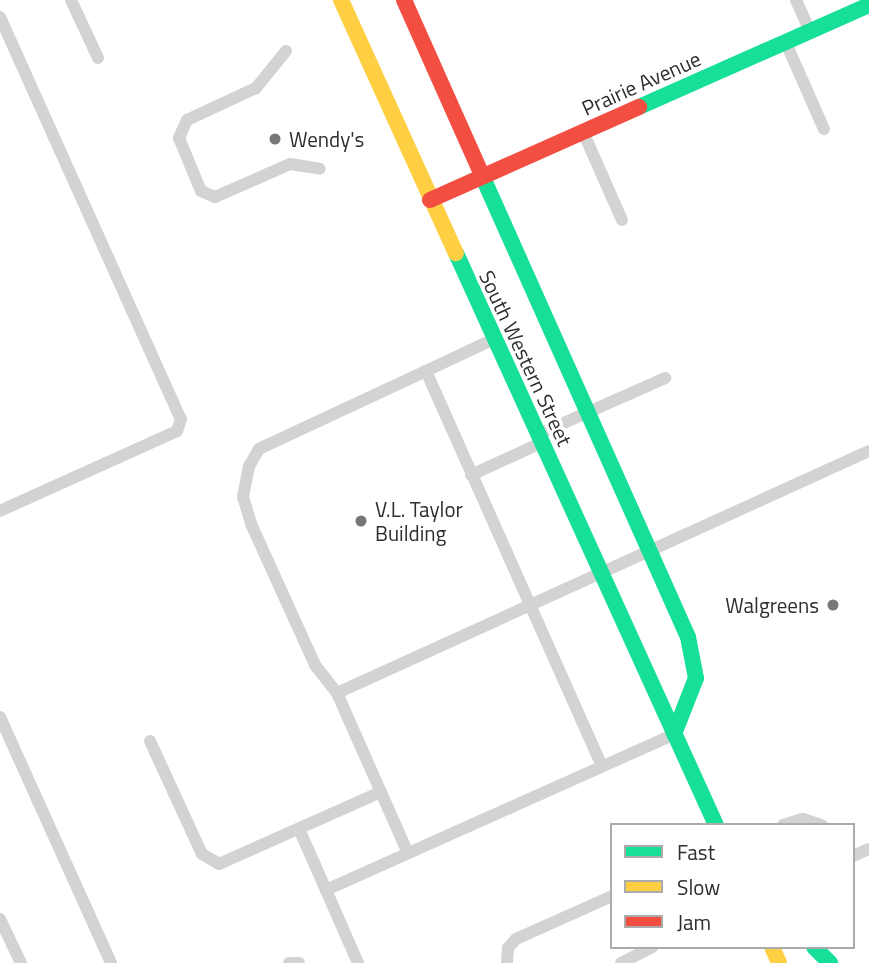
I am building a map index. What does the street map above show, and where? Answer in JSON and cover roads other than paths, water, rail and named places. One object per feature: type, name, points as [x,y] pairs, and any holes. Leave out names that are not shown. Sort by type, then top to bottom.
[{"type":"street","name":"South Western Street","points":[[341,0],[715,823]]},
{"type":"street","name":"South Western Street","points":[[404,0],[688,637],[696,678],[674,734]]},
{"type":"street","name":"Prairie Avenue","points":[[430,200],[869,5]]},
{"type":"street","points":[[816,949],[830,963]]},
{"type":"lane","points":[[71,0],[98,58]]},
{"type":"lane","points":[[796,0],[810,31]]},
{"type":"lane","points":[[0,17],[181,419],[177,431],[0,511]]},
{"type":"lane","points":[[785,42],[824,129]]},
{"type":"lane","points":[[286,51],[256,88],[187,120],[178,138],[201,191],[215,197],[290,164],[320,169]]},
{"type":"lane","points":[[583,132],[622,220]]},
{"type":"lane","points":[[408,853],[337,693],[314,665],[252,526],[243,497],[249,466],[259,449],[494,339]]},
{"type":"lane","points":[[426,371],[528,606],[602,766]]},
{"type":"lane","points":[[471,475],[589,412],[665,378]]},
{"type":"lane","points":[[337,693],[869,451]]},
{"type":"lane","points":[[0,717],[111,963]]},
{"type":"lane","points":[[326,890],[674,734]]},
{"type":"lane","points":[[150,741],[202,854],[219,864],[381,792]]},
{"type":"lane","points":[[790,823],[803,819],[816,823]]},
{"type":"lane","points":[[299,829],[358,963]]},
{"type":"lane","points":[[507,963],[508,948],[516,939],[610,897]]},
{"type":"lane","points":[[0,919],[21,963]]},
{"type":"lane","points":[[621,963],[648,949]]},
{"type":"lane","points":[[289,963],[299,963]]},
{"type":"place","name":"Wendy's","points":[[275,139]]},
{"type":"place","name":"V.L. Taylor Building","points":[[361,521]]},
{"type":"place","name":"Walgreens","points":[[833,605]]}]
